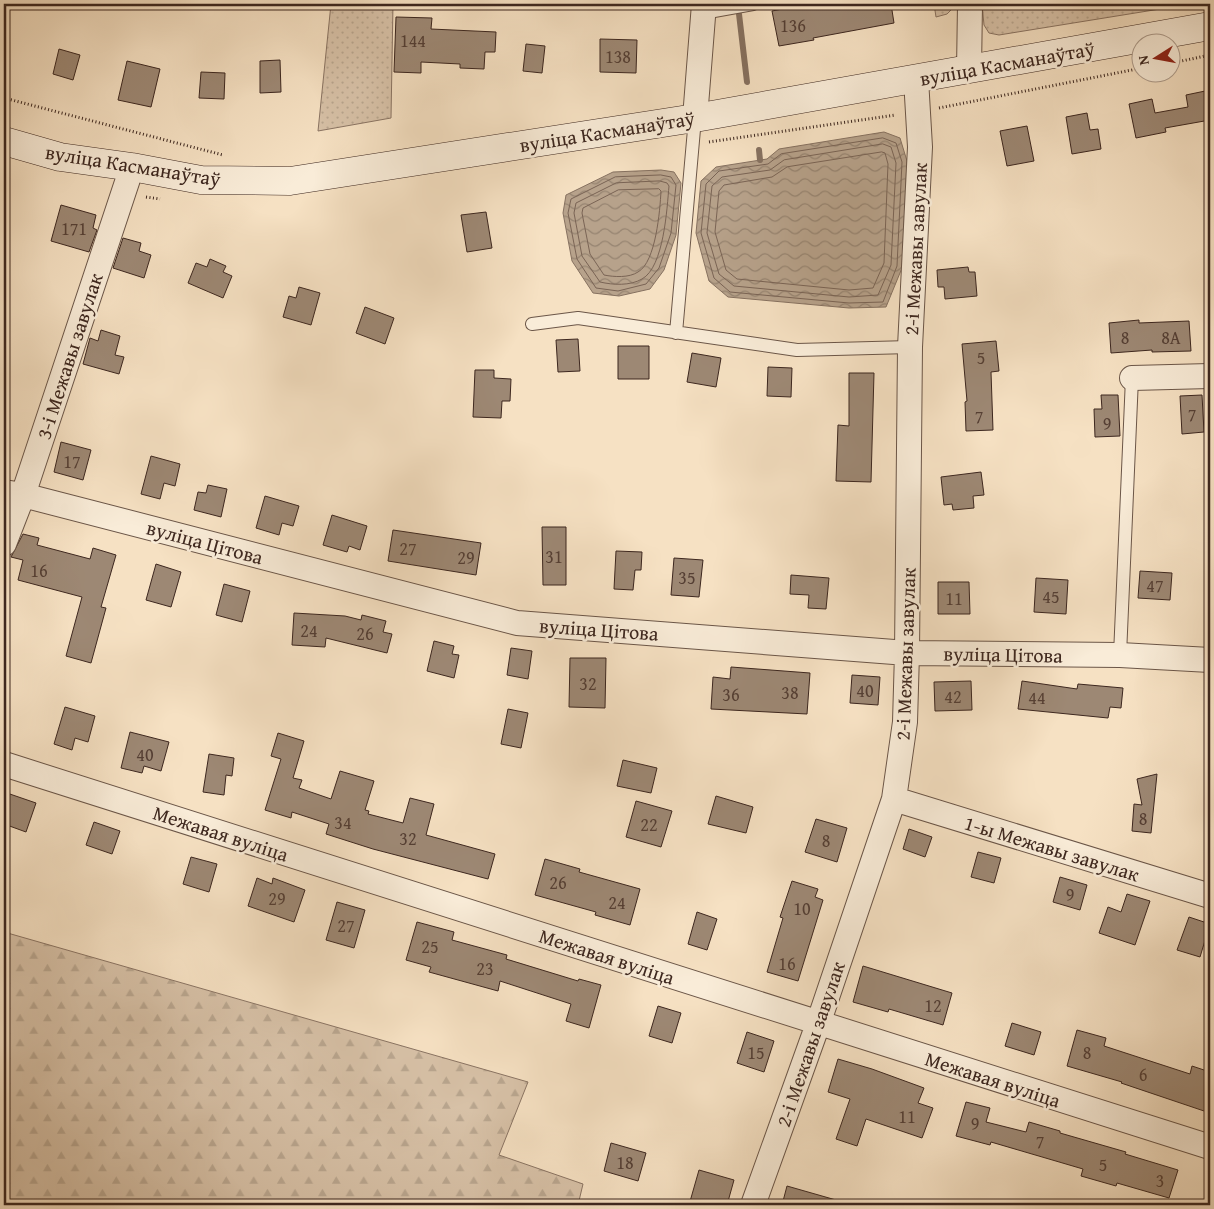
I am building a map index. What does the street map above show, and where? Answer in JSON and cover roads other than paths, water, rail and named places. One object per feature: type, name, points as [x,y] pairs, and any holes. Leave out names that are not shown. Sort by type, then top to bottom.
[{"type":"main road","name":"вуліца Касманаўтаў","points":[[4,140],[60,157],[132,167],[201,180],[290,181],[695,118],[1210,26]]},
{"type":"street","points":[[969,70],[970,4]]},
{"type":"street","points":[[695,118],[704,9]]},
{"type":"street","name":"2-і Межавы завулак","points":[[752,1205],[818,1024],[894,799],[905,722],[908,653],[910,347],[920,147],[916,79]]},
{"type":"street","name":"3-і Межавы завулак","points":[[4,544],[13,494],[132,167]]},
{"type":"street","points":[[1132,378],[1210,376]]},
{"type":"street","name":"вуліца Цітова","points":[[13,494],[517,623],[908,653],[1120,655],[1210,660]]},
{"type":"street","name":"Межавая вуліца","points":[[4,764],[1210,1147]]},
{"type":"street","name":"1-ы Межавы завулак","points":[[894,799],[1210,896]]},
{"type":"lane","points":[[704,9],[753,4]]},
{"type":"lane","points":[[676,333],[695,118]]},
{"type":"lane","points":[[532,324],[578,318],[797,350],[910,347]]},
{"type":"lane","points":[[1120,655],[1132,378]]},
{"type":"water","points":[[884,132],[900,138],[907,161],[902,268],[886,307],[849,308],[728,297],[709,281],[696,233],[701,181],[716,167],[767,159],[779,149]]},
{"type":"water","points":[[661,170],[674,172],[681,183],[676,235],[664,270],[650,289],[619,296],[593,293],[572,261],[563,213],[566,195],[613,172]]},
{"type":"waterway","points":[[739,14],[747,82]]},
{"type":"waterway","points":[[759,150],[760,160]]}]
